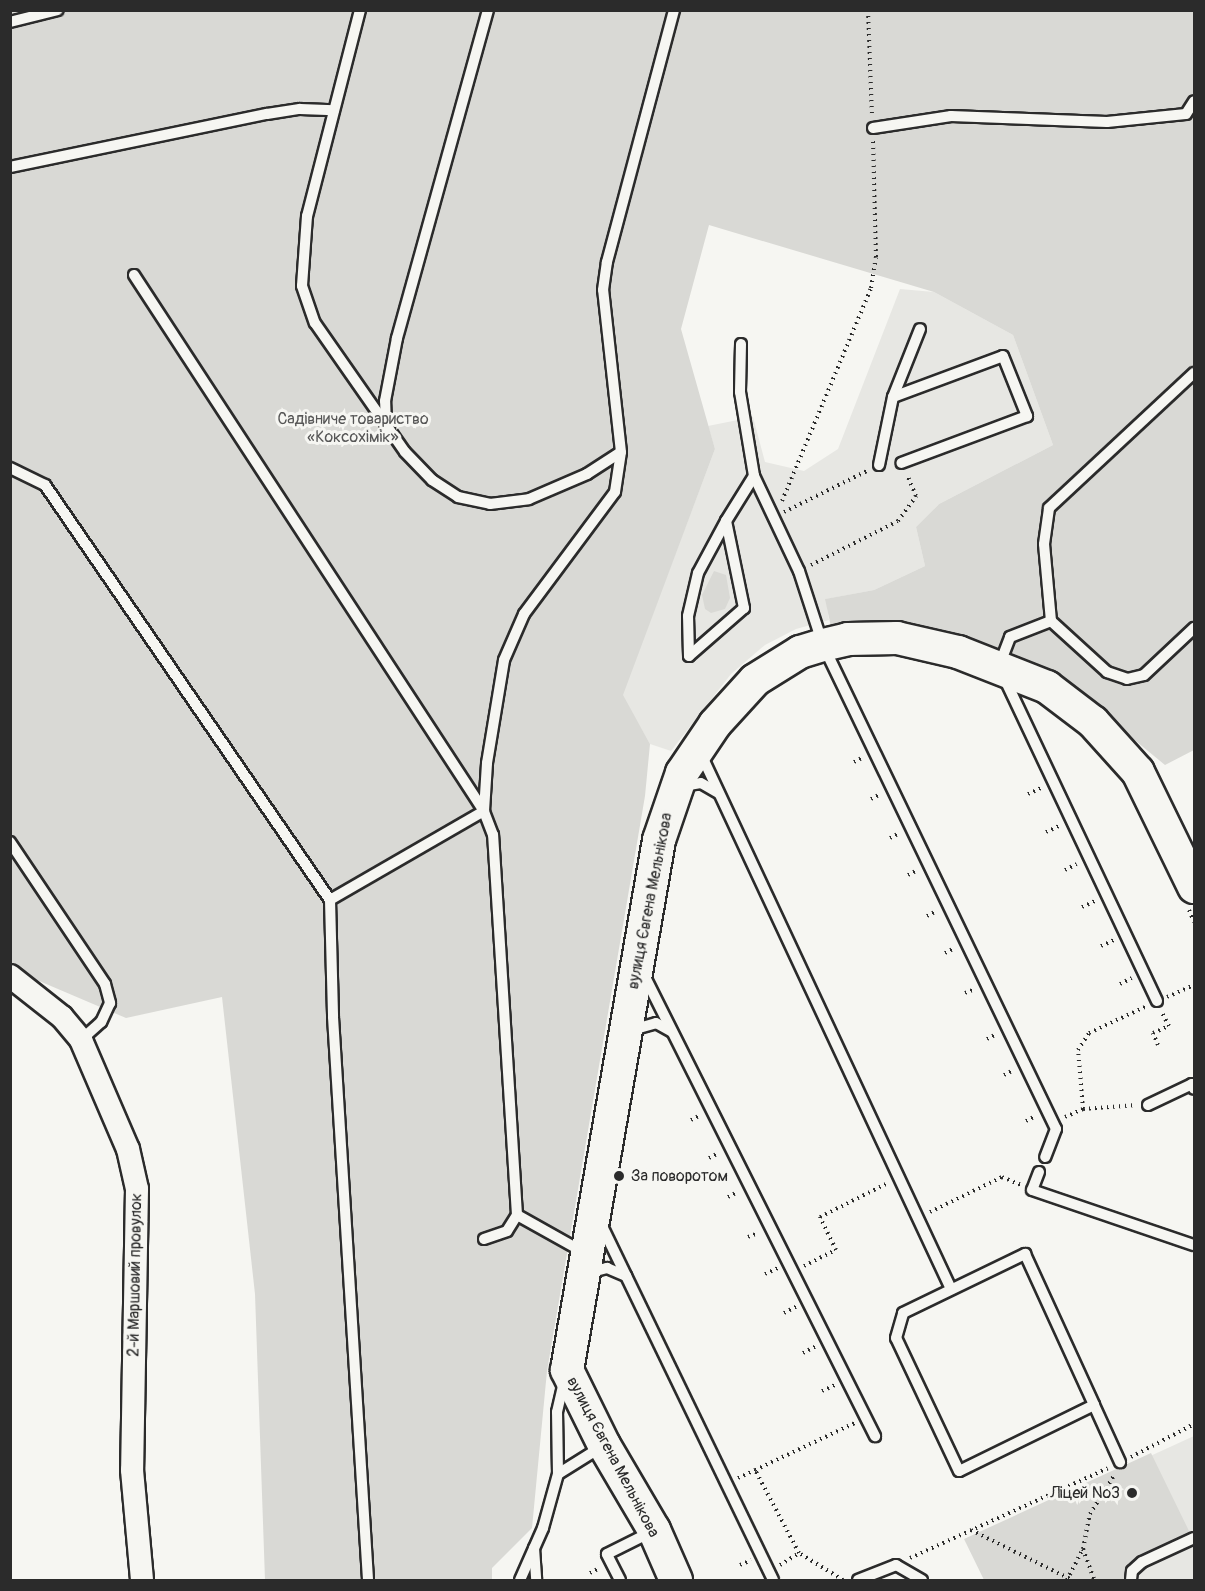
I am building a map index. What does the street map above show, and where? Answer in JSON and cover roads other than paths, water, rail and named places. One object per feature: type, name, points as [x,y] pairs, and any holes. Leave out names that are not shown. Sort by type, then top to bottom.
[{"type":"street","name":"вулиця Євгена Мельнікова","points":[[676,1581],[654,1530],[604,1445],[567,1370],[622,1041],[659,840],[673,794],[697,747],[755,680],[800,652],[848,639],[897,639],[958,652],[999,666],[1047,687],[1093,722],[1138,772],[1151,797],[1189,894]]},
{"type":"street","name":"2-й Маршовий провулок","points":[[10,976],[63,1017],[81,1040],[128,1149],[137,1190],[132,1470],[142,1581]]},
{"type":"lane","points":[[10,22],[58,10]]},
{"type":"lane","points":[[360,10],[307,216],[302,286],[315,323],[386,426],[414,461],[443,489],[458,497],[490,504],[548,493],[587,474],[621,452]]},
{"type":"lane","points":[[386,426],[385,401],[397,338],[488,10]]},
{"type":"lane","points":[[484,811],[487,763],[504,660],[524,614],[615,492],[621,452],[603,290],[606,262],[674,10]]},
{"type":"lane","points":[[873,128],[951,116],[1107,122],[1190,117],[1194,101]]},
{"type":"lane","points":[[10,168],[278,112],[334,110]]},
{"type":"lane","points":[[134,275],[484,811],[493,835],[517,1215],[507,1231],[484,1239]]},
{"type":"lane","points":[[879,465],[893,397],[920,329]]},
{"type":"lane","points":[[741,344],[740,392],[754,476],[799,571],[823,645],[1056,1129],[1046,1156]]},
{"type":"lane","points":[[893,397],[1002,356],[1027,416],[902,463]]},
{"type":"lane","points":[[1194,373],[1049,508],[1044,544],[1050,621],[1107,672],[1127,680],[1144,675],[1194,628]]},
{"type":"lane","points":[[10,468],[45,485],[330,900],[333,1017],[368,1581]]},
{"type":"lane","points":[[726,521],[744,608],[689,656],[688,616],[698,573],[726,521],[754,476]]},
{"type":"lane","points":[[1050,621],[1010,638],[999,666],[1157,1001]]},
{"type":"lane","points":[[697,747],[951,1289]]},
{"type":"lane","points":[[673,794],[691,783],[708,785],[720,794]]},
{"type":"lane","points":[[330,900],[484,811]]},
{"type":"lane","points":[[10,842],[105,984],[110,1003],[100,1022],[81,1040]]},
{"type":"lane","points":[[637,961],[864,1419],[875,1436]]},
{"type":"lane","points":[[622,1041],[629,1032],[647,1023],[664,1025],[673,1033]]},
{"type":"lane","points":[[1148,1105],[1192,1084],[1194,1089]]},
{"type":"lane","points":[[1039,1172],[1032,1190],[1194,1245]]},
{"type":"lane","points":[[595,1212],[771,1576]]},
{"type":"lane","points":[[517,1215],[585,1268],[617,1270],[626,1276]]},
{"type":"lane","points":[[1094,1405],[959,1471],[896,1338],[903,1312],[1025,1254],[1094,1405],[1124,1461]]},
{"type":"lane","points":[[520,1581],[534,1547],[558,1474],[557,1412],[567,1370]]},
{"type":"lane","points":[[558,1474],[604,1445]]},
{"type":"lane","points":[[620,1581],[607,1554],[654,1530]]},
{"type":"lane","points":[[1131,1581],[1132,1571],[1142,1562],[1194,1538]]},
{"type":"lane","points":[[534,1547],[536,1581]]},
{"type":"lane","points":[[858,1581],[896,1565],[922,1581]]},
{"type":"place","name":"За поворотом","points":[[619,1176]]},
{"type":"place","name":"Ліцей №3","points":[[1132,1493]]},
{"type":"park label","name":"Садівниче товариство «Коксохімік»","points":[[353,428]]}]
